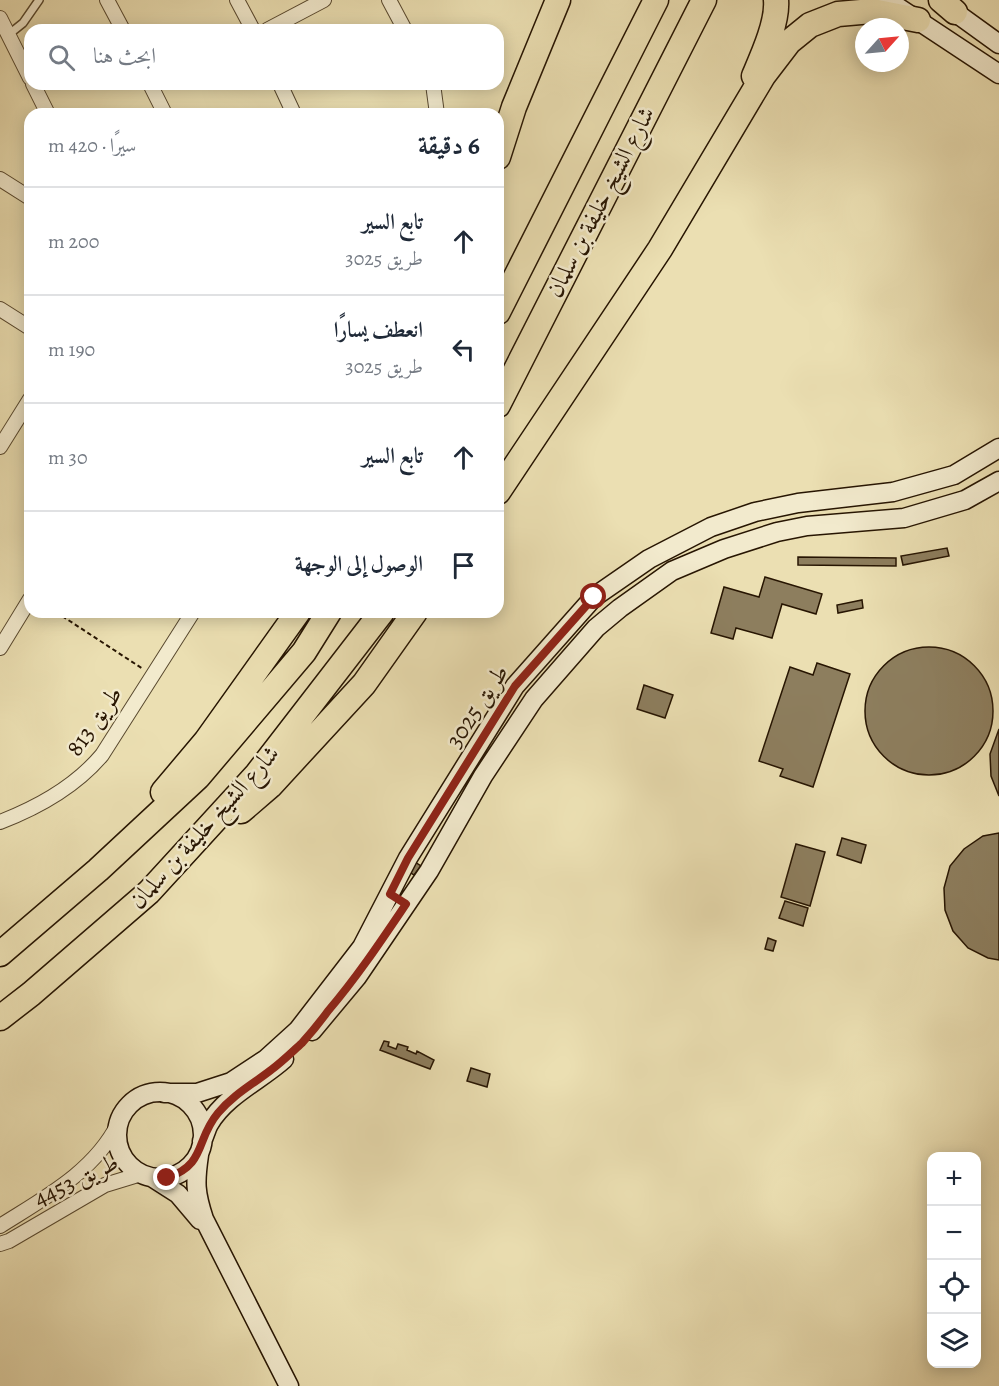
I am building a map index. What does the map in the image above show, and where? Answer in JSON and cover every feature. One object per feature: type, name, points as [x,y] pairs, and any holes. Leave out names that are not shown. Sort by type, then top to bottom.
[{"type":"highway","points":[[504,139],[514,107],[558,0]]},
{"type":"highway","name":"شارع الشيخ خليفة بن سلمان","points":[[504,300],[656,0]]},
{"type":"highway","name":"شارع الشيخ خليفة بن سلمان","points":[[504,393],[704,0]]},
{"type":"highway","points":[[763,0],[763,57]]},
{"type":"highway","points":[[735,119],[763,57],[777,9],[776,0]]},
{"type":"highway","points":[[504,483],[660,249],[735,119],[789,42],[810,25],[838,14],[872,11],[918,20]]},
{"type":"highway","points":[[98,870],[206,741],[294,618]]},
{"type":"highway","name":"شارع الشيخ خليفة بن سلمان","points":[[0,954],[98,870],[198,777],[304,652],[325,618]]},
{"type":"highway","name":"شارع الشيخ خليفة بن سلمان","points":[[0,1018],[32,994],[149,892],[257,774],[377,618]]},
{"type":"highway","points":[[149,892],[270,786],[364,684],[411,618]]},
{"type":"street","points":[[107,0],[120,24]]},
{"type":"street","points":[[237,0],[250,24]]},
{"type":"street","points":[[278,24],[324,0]]},
{"type":"street","points":[[389,0],[402,24]]},
{"type":"street","points":[[887,0],[999,75]]},
{"type":"street","points":[[944,4],[999,44]]},
{"type":"street","points":[[0,18],[24,66]]},
{"type":"street","points":[[36,90],[45,108]]},
{"type":"street","points":[[153,90],[162,108]]},
{"type":"street","points":[[283,90],[291,108]]},
{"type":"street","points":[[434,90],[436,108]]},
{"type":"street","points":[[0,179],[24,194]]},
{"type":"street","points":[[0,309],[24,324]]},
{"type":"street","points":[[0,447],[24,409]]},
{"type":"street","name":"طريق 3025","points":[[164,1093],[197,1093],[231,1082],[266,1059],[298,1030],[362,946],[422,837],[515,686],[594,597],[649,559],[711,527],[755,512],[798,503],[893,492],[954,475],[999,448]]},
{"type":"street","name":"طريق 3025","points":[[201,1147],[209,1124],[219,1111],[273,1069],[303,1041],[357,977],[406,904],[483,776],[534,699],[596,628],[672,571],[724,549],[807,525],[903,518],[965,500],[999,481]]},
{"type":"street","points":[[0,648],[24,609]]},
{"type":"street","name":"طريق 813","points":[[0,822],[49,799],[83,775],[102,755],[189,618]]},
{"type":"street","points":[[515,686],[534,699]]},
{"type":"street","points":[[422,837],[441,849]]},
{"type":"street","points":[[390,894],[406,904]]},
{"type":"street","points":[[212,1236],[178,1194],[131,1167],[123,1158],[118,1148],[118,1124],[125,1110],[135,1100],[149,1094],[164,1093],[178,1096],[189,1104],[197,1115],[202,1128],[195,1182],[196,1196],[212,1236],[289,1386]]},
{"type":"street","name":"طريق 4453","points":[[0,1226],[68,1182],[100,1153],[110,1141],[118,1124]]},
{"type":"street","points":[[147,1176],[167,1178],[180,1173],[191,1165],[201,1147]]},
{"type":"street","name":"طريق 4453","points":[[0,1244],[105,1185],[147,1176]]},
{"type":"lane","points":[[8,35],[23,23],[39,0]]},
{"type":"path","points":[[65,618],[153,675]]},
{"type":"building","points":[[947,548],[949,556],[903,565],[901,556]]},
{"type":"building","points":[[798,557],[896,558],[896,566],[798,565]]},
{"type":"building","points":[[765,577],[822,594],[816,614],[782,604],[772,638],[736,628],[733,639],[711,633],[724,587],[759,597]]},
{"type":"building","points":[[862,600],[863,608],[838,613],[837,605]]},
{"type":"building","points":[[929,647],[954,651],[975,665],[989,686],[993,711],[989,736],[975,757],[954,771],[929,775],[904,771],[883,757],[869,736],[865,711],[869,686],[883,665],[904,651]]},
{"type":"building","points":[[817,663],[850,674],[813,787],[780,776],[783,769],[759,761],[790,667],[813,675]]},
{"type":"building","points":[[644,685],[673,695],[665,718],[637,709]]},
{"type":"building","points":[[999,729],[999,796],[991,776],[990,754]]},
{"type":"building","points":[[999,833],[999,960],[988,958],[968,948],[953,931],[945,910],[944,888],[950,866],[964,849],[983,836]]},
{"type":"building","points":[[842,838],[866,845],[861,863],[837,855]]},
{"type":"building","points":[[796,844],[825,852],[810,906],[781,897]]},
{"type":"building","points":[[415,862],[421,866],[414,875],[408,871]]},
{"type":"building","points":[[785,901],[808,908],[803,926],[779,918]]},
{"type":"building","points":[[768,938],[776,941],[773,951],[765,949]]},
{"type":"building","points":[[384,1041],[389,1042],[388,1046],[396,1049],[398,1044],[408,1047],[407,1050],[416,1054],[417,1051],[434,1060],[430,1069],[380,1050]]},
{"type":"building","points":[[471,1068],[490,1074],[487,1087],[467,1081]]},
{"type":"route","points":[[167,1178],[191,1165],[199,1153],[209,1124],[219,1111],[273,1069],[303,1041],[357,977],[406,904],[390,894],[408,858],[515,686],[594,597]]}]
